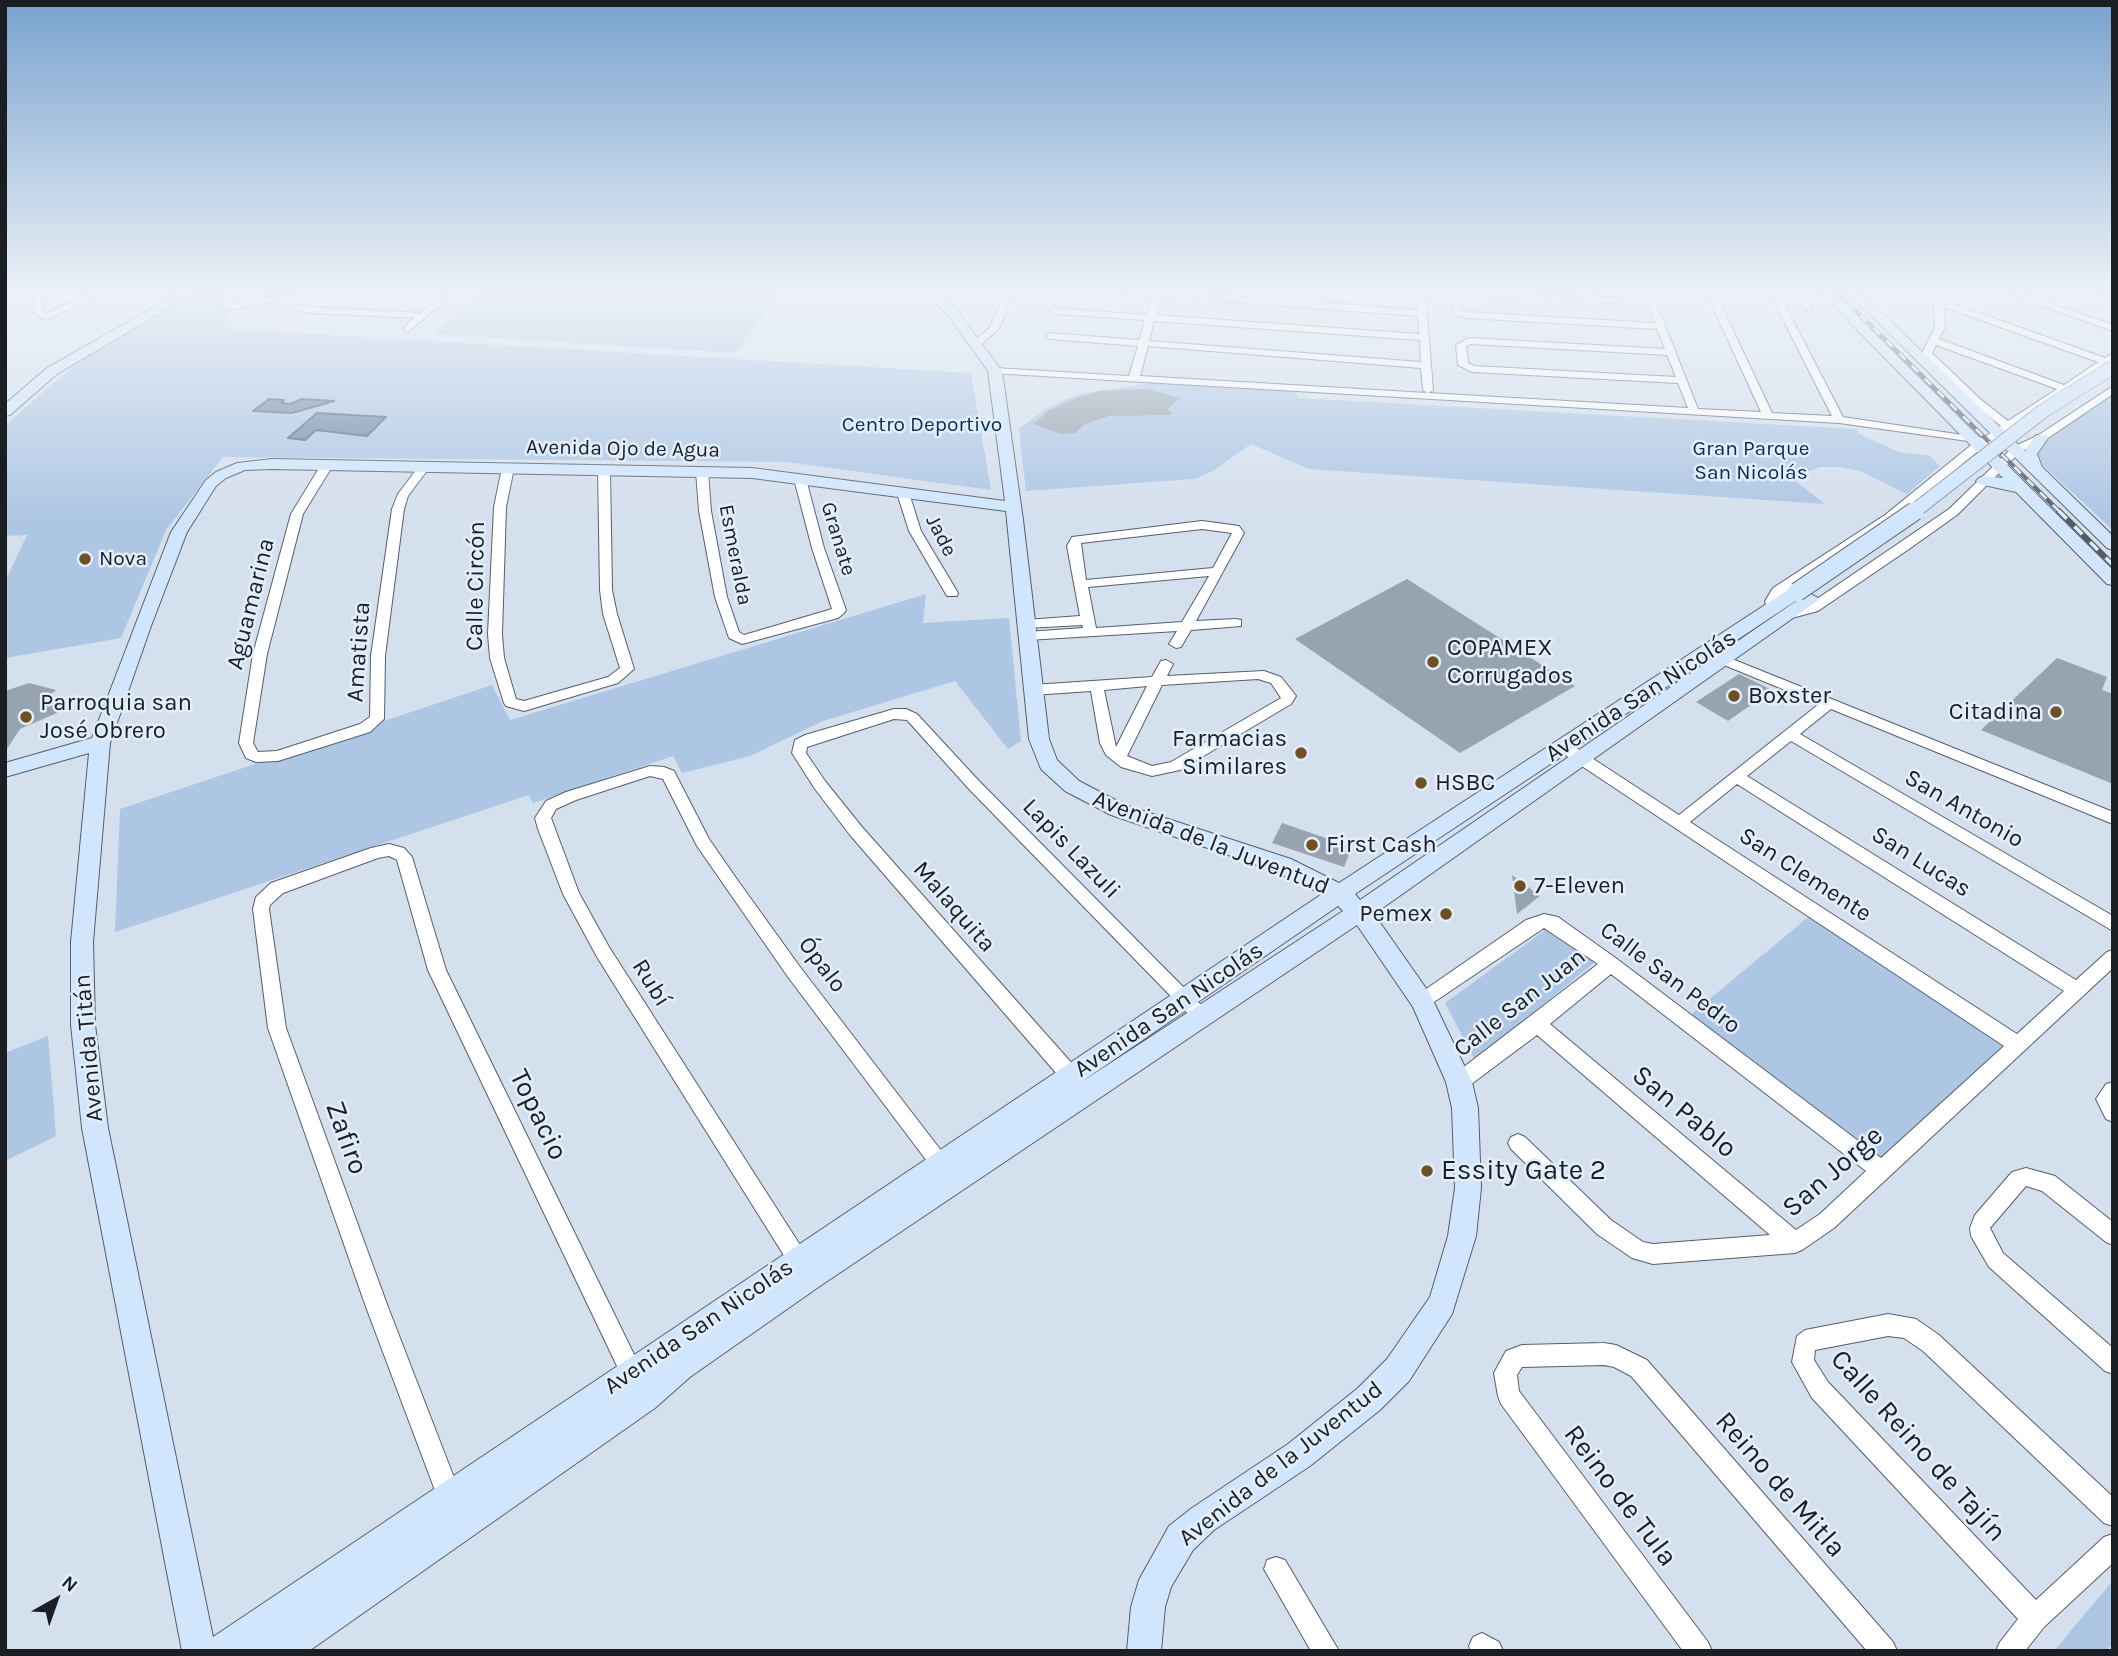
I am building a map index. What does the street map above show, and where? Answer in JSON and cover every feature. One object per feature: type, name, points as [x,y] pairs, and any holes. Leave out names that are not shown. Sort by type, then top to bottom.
[{"type":"street","points":[[5,412],[58,367]]},
{"type":"street","name":"Avenida de la Juventud","points":[[993,367],[1013,507],[1033,690],[1042,753],[1048,764],[1072,786],[1118,810],[1283,866],[1349,903],[1422,1000],[1459,1082],[1466,1119],[1468,1188],[1462,1236],[1442,1304],[1405,1360],[1369,1399],[1299,1455],[1181,1538],[1156,1580],[1148,1607],[1144,1651]]},
{"type":"street","points":[[1134,378],[1137,367]]},
{"type":"street","points":[[1425,367],[1428,390]]},
{"type":"street","points":[[1470,367],[1681,380]]},
{"type":"street","points":[[1676,367],[1694,411]]},
{"type":"street","points":[[1746,367],[1768,415]]},
{"type":"street","points":[[1812,367],[1839,420]]},
{"type":"street","points":[[1910,367],[1988,437],[2016,450],[2113,545]]},
{"type":"street","points":[[1923,367],[1988,437]]},
{"type":"street","points":[[1937,367],[1988,437],[1991,474]]},
{"type":"street","points":[[2007,367],[2064,388]]},
{"type":"street","points":[[2101,367],[1988,437],[1889,518],[1778,591],[1771,601],[1781,612],[1813,608],[1953,512],[2016,450],[2038,440],[2113,389]]},
{"type":"street","name":"Avenida San Nicolás","points":[[223,1651],[455,1510],[638,1384],[679,1366],[804,1268],[1194,1009],[1781,612],[2103,367]]},
{"type":"street","points":[[995,371],[1768,415],[2038,440]]},
{"type":"street","name":"Avenida San Nicolás","points":[[1804,595],[1905,534],[2011,449],[2113,379]]},
{"type":"street","points":[[1907,428],[1945,442],[1958,450],[1962,460],[1978,466],[2003,483],[2023,489],[2113,580]]},
{"type":"street","points":[[2034,467],[2030,454],[2038,440]]},
{"type":"street","name":"Avenida Ojo de Agua","points":[[231,470],[254,465],[327,465],[752,473],[1013,507]]},
{"type":"street","name":"Aguamarina","points":[[256,757],[250,754],[246,744],[260,654],[298,514],[327,465]]},
{"type":"street","name":"Amatista","points":[[256,757],[278,756],[365,728],[377,719],[378,656],[398,509],[402,496],[423,468]]},
{"type":"street","name":"Calle Circón","points":[[508,468],[500,507],[495,634],[497,658],[511,703],[517,706],[536,704],[613,680],[627,669],[610,614],[606,590],[604,470]]},
{"type":"street","name":"Avenida Titán","points":[[199,1651],[95,1128],[83,1025],[82,943],[100,743],[119,685],[179,532],[211,483],[231,470]]},
{"type":"street","name":"Esmeralda","points":[[702,471],[705,511],[720,597],[731,630],[742,640],[821,619],[839,610]]},
{"type":"street","name":"Granate","points":[[800,479],[818,548],[839,610]]},
{"type":"street","name":"Jade","points":[[903,493],[915,531],[930,561],[952,593]]},
{"type":"street","points":[[1089,626],[1073,546],[1076,540],[1202,525],[1235,529],[1238,533],[1176,644]]},
{"type":"street","points":[[1082,584],[1217,571]]},
{"type":"street","points":[[1027,630],[1236,623]]},
{"type":"street","points":[[1716,657],[2113,818]]},
{"type":"street","points":[[1118,758],[1166,664]]},
{"type":"street","points":[[1033,690],[1259,674],[1276,680],[1289,696],[1276,707],[1168,769],[1152,771],[1118,758],[1107,743],[1097,687]]},
{"type":"street","points":[[1680,822],[1828,704]]},
{"type":"street","name":"Lapis Lazuli","points":[[800,744],[894,714],[906,713],[1194,1009]]},
{"type":"street","name":"San Antonio","points":[[1791,735],[2113,924]]},
{"type":"street","points":[[5,770],[100,743]]},
{"type":"street","name":"Malaquita","points":[[800,744],[799,753],[856,831],[1078,1085]]},
{"type":"street","name":"San Clemente","points":[[1574,753],[2018,1045]]},
{"type":"street","name":"Rubí","points":[[664,772],[650,771],[560,800],[545,811],[546,829],[571,894],[603,953],[804,1268]]},
{"type":"street","name":"Ópalo","points":[[664,772],[669,775],[703,842],[794,972],[948,1172]]},
{"type":"street","name":"San Lucas","points":[[1737,777],[2078,990]]},
{"type":"street","name":"Zafiro","points":[[398,852],[377,852],[288,883],[270,893],[262,902],[261,909],[277,1028],[377,1307],[455,1510]]},
{"type":"street","name":"Topacio","points":[[398,852],[408,865],[437,970],[458,1017],[638,1384]]},
{"type":"street","name":"Calle San Pedro","points":[[1422,1000],[1538,922],[1552,922],[1560,925],[1880,1170]]},
{"type":"street","name":"San Jorge","points":[[1518,1143],[1604,1227],[1639,1251],[1653,1254],[1795,1243],[1826,1221],[2113,957]]},
{"type":"street","name":"Calle San Juan","points":[[1459,1082],[1611,964]]},
{"type":"street","name":"San Pablo","points":[[1537,1024],[1795,1243]]},
{"type":"street","points":[[2113,1235],[2048,1183],[2026,1177],[2019,1180],[1980,1228],[1981,1236],[1996,1260],[2113,1363]]},
{"type":"street","name":"Calle Reino de Tajín","points":[[2035,1618],[1820,1390],[1803,1362],[1805,1344],[1813,1338],[1888,1325],[1908,1327],[1931,1343],[2113,1514]]},
{"type":"street","name":"Reino de Mitla","points":[[1505,1373],[1508,1364],[1522,1356],[1604,1354],[1628,1361],[1651,1381],[1884,1651]]},
{"type":"street","name":"Reino de Tula","points":[[1505,1373],[1506,1388],[1519,1410],[1699,1651]]},
{"type":"street","points":[[255,1651],[396,1555],[455,1510]]},
{"type":"street","name":"Avenida San Nicolás","points":[[279,1651],[455,1510]]},
{"type":"street","points":[[2018,1647],[2035,1618],[2113,1546]]},
{"type":"street","points":[[1276,1569],[1326,1651]]},
{"type":"green space","name":"Centro Deportivo","points":[[73,367],[875,367],[971,373],[991,490],[787,462],[223,457],[166,530],[121,638],[5,658],[5,582],[27,535],[5,536],[5,426]]},
{"type":"green space","name":"Gran Parque San Nicolás","points":[[1151,383],[1296,392],[1298,398],[1857,429],[1857,433],[1901,453],[1929,455],[1940,466],[1907,494],[1860,471],[1840,467],[1820,467],[1797,476],[1797,482],[1825,504],[1309,469],[1251,444],[1213,471],[1195,479],[1026,491],[1019,429],[1044,410],[1083,393]]},
{"type":"green space","points":[[2113,393],[2113,530],[2033,456],[2034,441]]},
{"type":"green space","points":[[926,594],[923,623],[1009,618],[1021,741],[1008,749],[955,681],[823,721],[750,756],[682,773],[673,756],[533,803],[529,795],[115,932],[120,809],[492,685],[510,720]]},
{"type":"green space","points":[[1812,914],[2003,1046],[1880,1162],[1688,1017]]},
{"type":"green space","points":[[1548,928],[1595,962],[1475,1060],[1445,1003]]},
{"type":"green space","points":[[48,1036],[56,1136],[5,1161],[5,1053]]},
{"type":"green space","points":[[2113,1580],[2113,1644],[2105,1651],[2054,1651]]},
{"type":"shaded area","points":[[269,399],[284,400],[281,403],[290,404],[302,399],[334,401],[292,413],[253,411]]},
{"type":"shaded area","points":[[317,413],[386,417],[367,436],[316,430],[305,440],[288,438]]},
{"type":"building","points":[[1147,389],[1180,398],[1168,409],[1172,415],[1109,416],[1085,424],[1075,433],[1061,434],[1034,424],[1048,411],[1076,398],[1100,391]]},
{"type":"building","name":"COPAMEX Corrugados","points":[[1407,579],[1575,686],[1460,753],[1295,639]]},
{"type":"building","name":"Citadina","points":[[2057,658],[2107,677],[2102,690],[2113,694],[2113,784],[1981,730]]},
{"type":"building","name":"Boxster","points":[[1739,674],[1772,690],[1728,721],[1696,702]]},
{"type":"building","name":"Parroquia san José Obrero","points":[[29,683],[56,690],[43,701],[73,706],[20,729],[5,752],[5,691]]},
{"type":"building","name":"First Cash","points":[[1282,823],[1352,847],[1344,867],[1272,843]]},
{"type":"building","name":"7-Eleven","points":[[1512,875],[1540,896],[1517,914]]},
{"type":"railway","points":[[1913,367],[2061,513]]},
{"type":"railway","points":[[2061,513],[2113,565]]},
{"type":"place","name":"Nova","points":[[85,559]]},
{"type":"place","name":"COPAMEX Corrugados","points":[[1433,662]]},
{"type":"place","name":"Boxster","points":[[1734,696]]},
{"type":"place","name":"Citadina","points":[[2056,712]]},
{"type":"place","name":"Parroquia san José Obrero","points":[[26,717]]},
{"type":"place","name":"Farmacias Similares","points":[[1301,753]]},
{"type":"place","name":"HSBC","points":[[1421,783]]},
{"type":"place","name":"First Cash","points":[[1312,845]]},
{"type":"place","name":"7-Eleven","points":[[1520,886]]},
{"type":"place","name":"Pemex","points":[[1446,914]]},
{"type":"place","name":"Essity Gate 2","points":[[1427,1171]]}]
